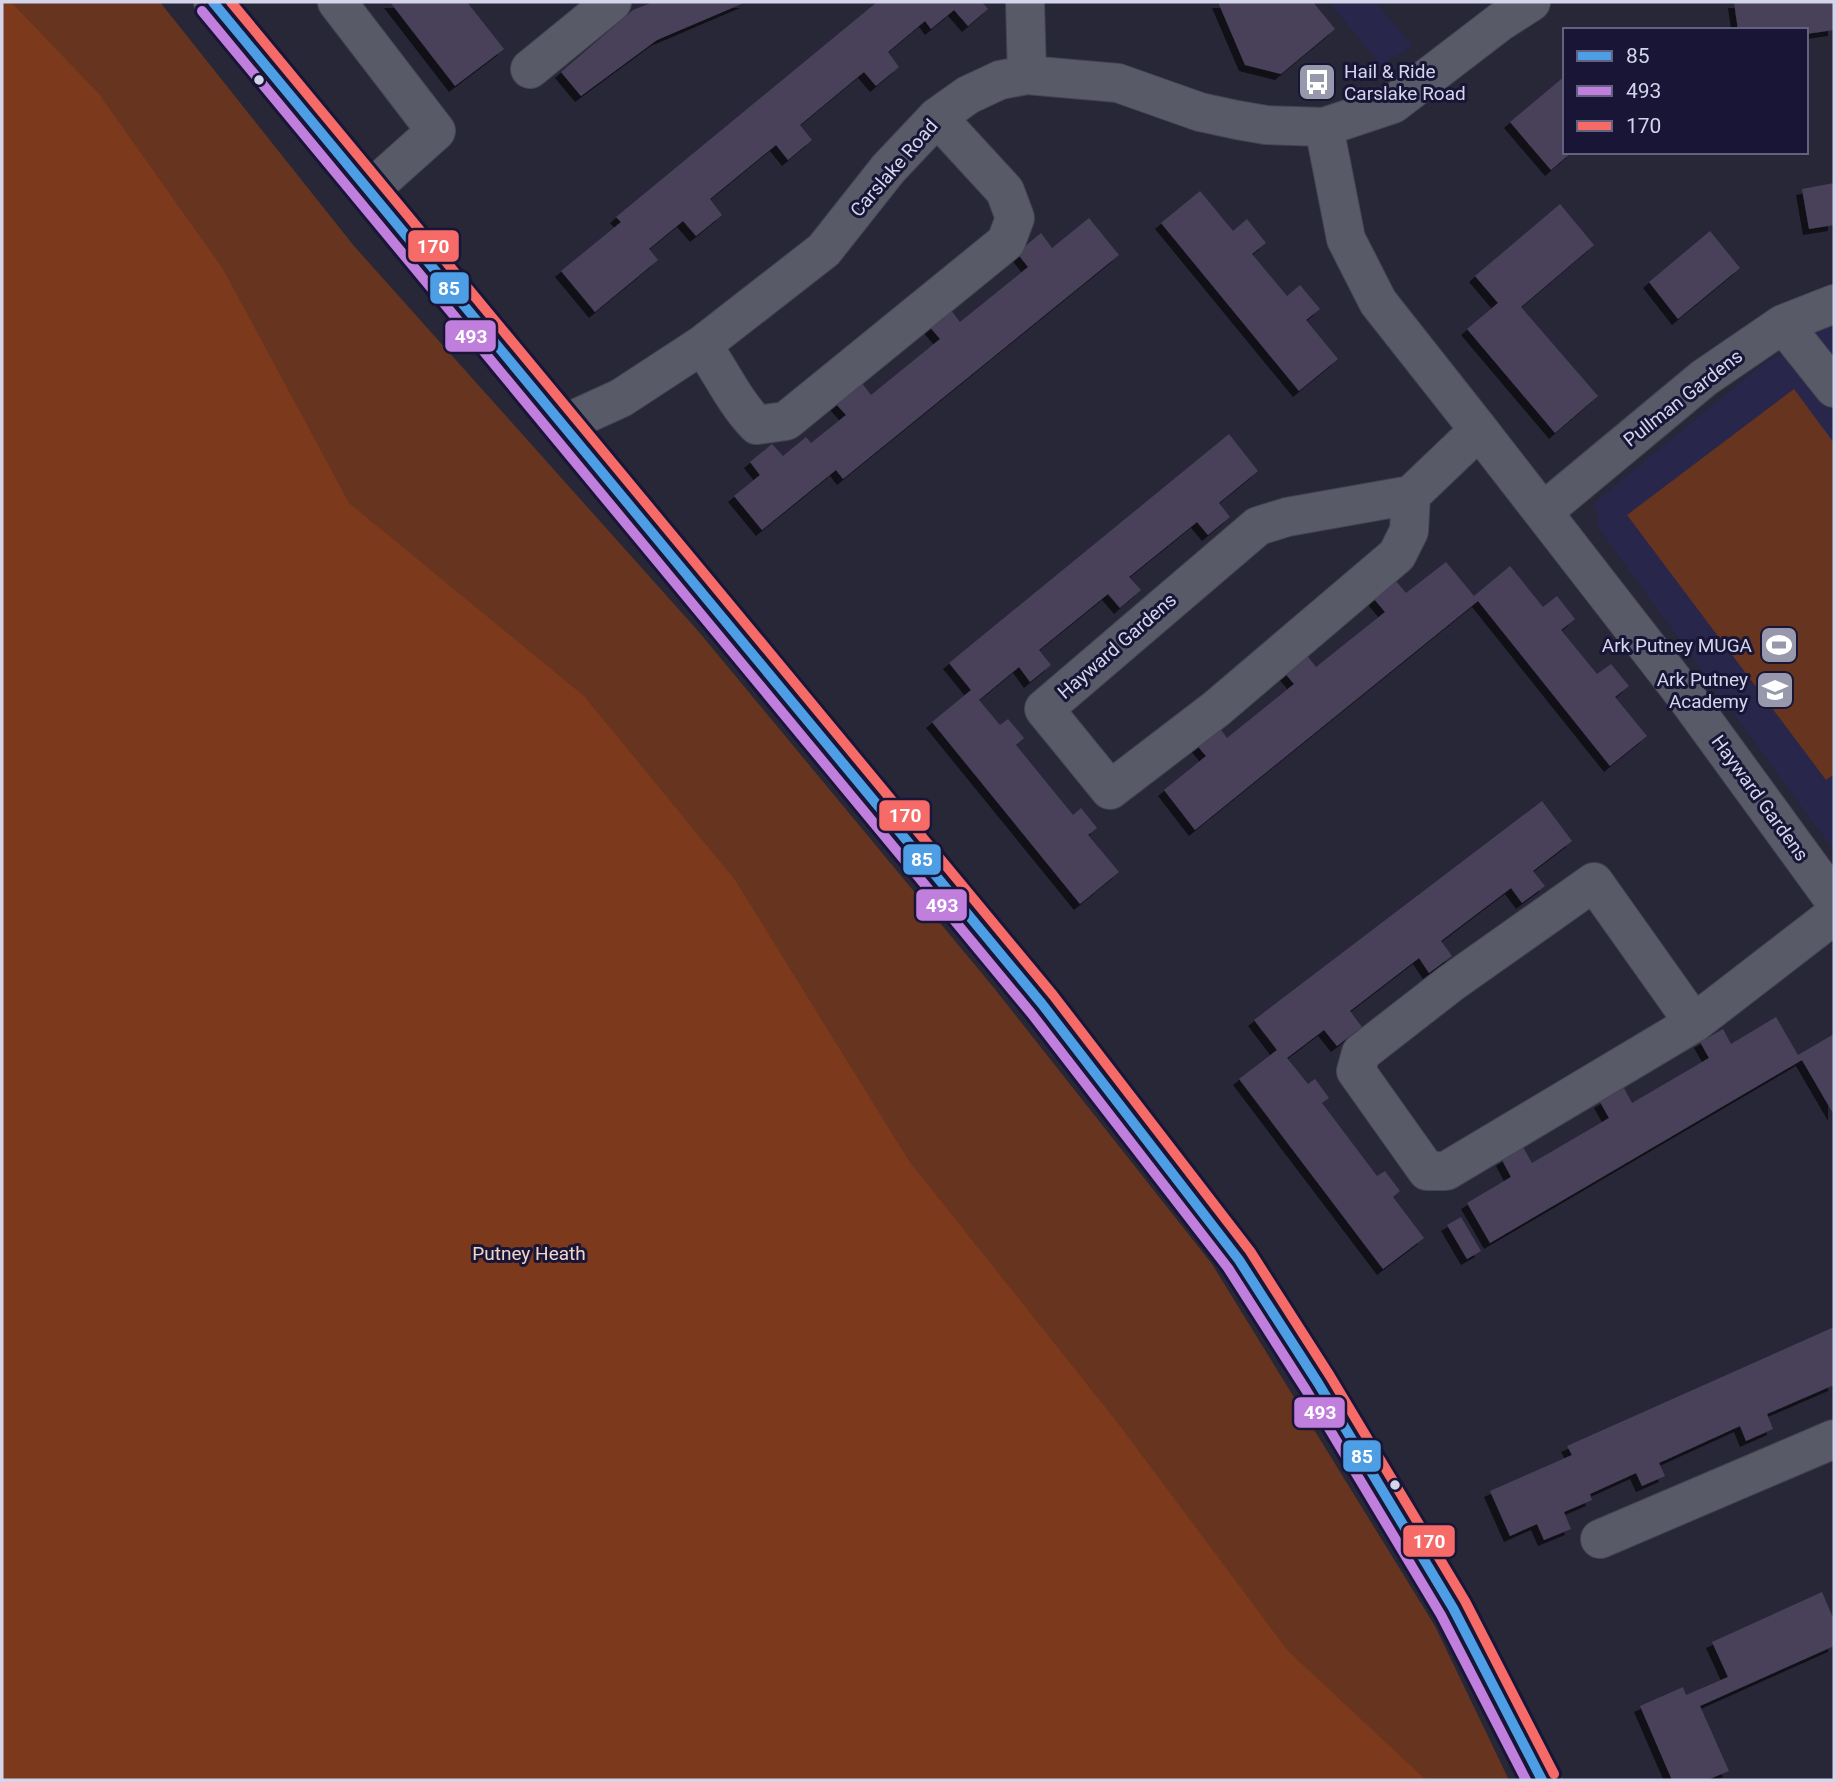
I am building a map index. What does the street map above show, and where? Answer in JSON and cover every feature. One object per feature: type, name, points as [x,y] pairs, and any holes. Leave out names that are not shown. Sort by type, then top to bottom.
[{"type":"street","points":[[213,2],[1042,1004],[1239,1260],[1318,1383],[1452,1608],[1542,1780]]},
{"type":"street","points":[[337,2],[436,131],[369,191]]},
{"type":"street","points":[[1025,2],[1027,75]]},
{"type":"street","name":"Carslake Road","points":[[564,424],[621,398],[702,345],[824,250],[888,169],[937,117],[968,95],[1000,80],[1027,75],[1118,83],[1200,112],[1266,125],[1324,127],[1393,104],[1500,22],[1531,2]]},
{"type":"street","points":[[530,69],[603,4]]},
{"type":"street","points":[[702,345],[723,373],[742,410],[757,425],[786,421],[1006,242],[1014,218],[1005,191],[937,117]]},
{"type":"street","name":"Hayward Gardens","points":[[1324,127],[1346,239],[1378,302],[1544,511],[1687,698],[1834,901]]},
{"type":"street","name":"Pullman Gardens","points":[[1544,511],[1704,378],[1783,324],[1834,304]]},
{"type":"street","points":[[1783,324],[1834,388]]},
{"type":"street","points":[[1411,495],[1479,430]]},
{"type":"street","name":"Hayward Gardens","points":[[1411,495],[1409,531],[1397,555],[1216,709],[1110,790],[1044,709],[1258,526],[1287,517],[1411,495]]},
{"type":"street","points":[[1694,1023],[1594,882],[1451,983],[1361,1053],[1356,1071],[1426,1171],[1446,1171],[1694,1023],[1834,915]]},
{"type":"street","points":[[1600,1539],[1834,1439]]},
{"type":"shaded area","points":[[1329,2],[1376,2],[1412,46],[1381,65]]},
{"type":"shaded area","name":"Ark Putney MUGA","points":[[1834,324],[1834,851],[1599,529],[1595,502],[1763,364]]},
{"type":"green space","name":"Putney Heath","points":[[2,2],[160,2],[354,246],[699,632],[994,988],[1212,1264],[1435,1626],[1509,1780],[2,1780]]},
{"type":"green space","name":"Putney Heath","points":[[2,2],[11,2],[99,94],[223,269],[349,503],[584,696],[735,880],[909,1161],[1117,1422],[1288,1651],[1426,1780],[2,1780]]},
{"type":"green space","name":"Ark Putney MUGA","points":[[1794,389],[1834,443],[1834,774],[1826,780],[1627,515]]},
{"type":"building","points":[[390,2],[467,2],[504,49],[455,86]]},
{"type":"building","points":[[653,2],[746,2],[657,40],[581,96],[561,72],[633,10]]},
{"type":"building","points":[[877,2],[982,2],[988,9],[968,26],[954,10],[931,29],[925,21],[888,52],[899,67],[876,86],[864,72],[800,125],[812,140],[788,160],[776,145],[710,199],[722,215],[696,236],[683,221],[649,249],[658,260],[595,312],[561,271],[621,222],[616,217]]},
{"type":"building","points":[[1218,2],[1313,2],[1335,29],[1281,74],[1245,65]]},
{"type":"building","points":[[1734,2],[1834,2],[1834,30],[1808,34],[1808,28],[1738,28]]},
{"type":"building","points":[[1563,78],[1562,143],[1563,154],[1570,154],[1551,170],[1510,122]]},
{"type":"building","points":[[1834,183],[1834,225],[1809,229],[1802,189]]},
{"type":"building","points":[[1200,191],[1233,231],[1247,219],[1266,243],[1252,254],[1287,296],[1300,285],[1320,309],[1306,320],[1338,359],[1299,391],[1161,223]]},
{"type":"building","points":[[1560,204],[1594,245],[1521,307],[1598,396],[1555,433],[1467,329],[1498,303],[1475,276]]},
{"type":"building","points":[[1089,218],[1119,255],[843,479],[836,470],[762,530],[734,496],[760,475],[750,462],[772,444],[783,456],[806,437],[811,443],[846,415],[835,403],[861,382],[871,395],[940,339],[929,326],[950,309],[960,322],[1028,267],[1017,253],[1041,233],[1052,248]]},
{"type":"building","points":[[1710,231],[1740,268],[1678,319],[1649,282]]},
{"type":"building","points":[[1229,434],[1258,471],[1219,503],[1230,517],[1208,535],[1197,522],[1129,577],[1141,590],[1120,608],[1108,594],[1039,650],[1051,665],[1030,682],[1019,667],[979,700],[1000,725],[1008,719],[1024,738],[1016,745],[1073,815],[1081,808],[1097,828],[1088,835],[1119,872],[1080,904],[932,722],[971,690],[949,663]]},
{"type":"building","points":[[1446,562],[1474,596],[1510,566],[1543,607],[1557,596],[1575,619],[1561,630],[1597,674],[1611,664],[1629,686],[1615,697],[1647,736],[1610,766],[1478,601],[1195,830],[1164,790],[1206,756],[1194,742],[1216,723],[1227,738],[1294,684],[1283,671],[1305,653],[1316,667],[1385,612],[1374,599],[1396,581],[1406,593]]},
{"type":"building","points":[[1542,801],[1572,841],[1533,871],[1545,886],[1522,903],[1511,888],[1441,941],[1452,956],[1429,973],[1419,958],[1350,1011],[1362,1027],[1337,1046],[1324,1030],[1287,1058],[1308,1084],[1315,1079],[1329,1098],[1322,1103],[1377,1176],[1385,1171],[1400,1191],[1393,1197],[1424,1238],[1383,1269],[1239,1079],[1277,1050],[1254,1020]]},
{"type":"building","points":[[1776,1017],[1798,1055],[1834,1034],[1834,1115],[1802,1060],[1490,1243],[1467,1203],[1511,1177],[1502,1160],[1523,1147],[1532,1163],[1609,1118],[1600,1102],[1624,1088],[1632,1103],[1709,1058],[1700,1042],[1723,1029],[1731,1044]]},
{"type":"building","points":[[1461,1217],[1481,1251],[1467,1259],[1447,1225]]},
{"type":"building","points":[[1834,1327],[1834,1385],[1767,1414],[1773,1429],[1746,1441],[1740,1426],[1659,1463],[1665,1476],[1642,1486],[1636,1473],[1590,1494],[1592,1500],[1564,1512],[1571,1529],[1544,1540],[1537,1524],[1510,1536],[1490,1491],[1572,1455],[1567,1446]]},
{"type":"building","points":[[1822,1592],[1834,1620],[1834,1646],[1700,1706],[1729,1771],[1707,1780],[1672,1780],[1640,1706],[1683,1687],[1686,1695],[1728,1677],[1712,1642]]},
{"type":"transit line","name":"85","points":[[213,2],[1042,1004],[1239,1260],[1318,1383],[1453,1608],[1542,1780]]},
{"type":"transit line","name":"170","points":[[231,2],[1053,995],[1250,1251],[1330,1376],[1465,1601],[1554,1774]]},
{"type":"transit line","name":"493","points":[[202,11],[1031,1013],[1228,1268],[1306,1390],[1441,1615],[1526,1780]]},
{"type":"place","name":"Hail & Ride Carslake Road","points":[[1317,82]]},
{"type":"place","name":"Ark Putney MUGA","points":[[1779,645]]},
{"type":"place","name":"Ark Putney Academy","points":[[1775,690]]}]
